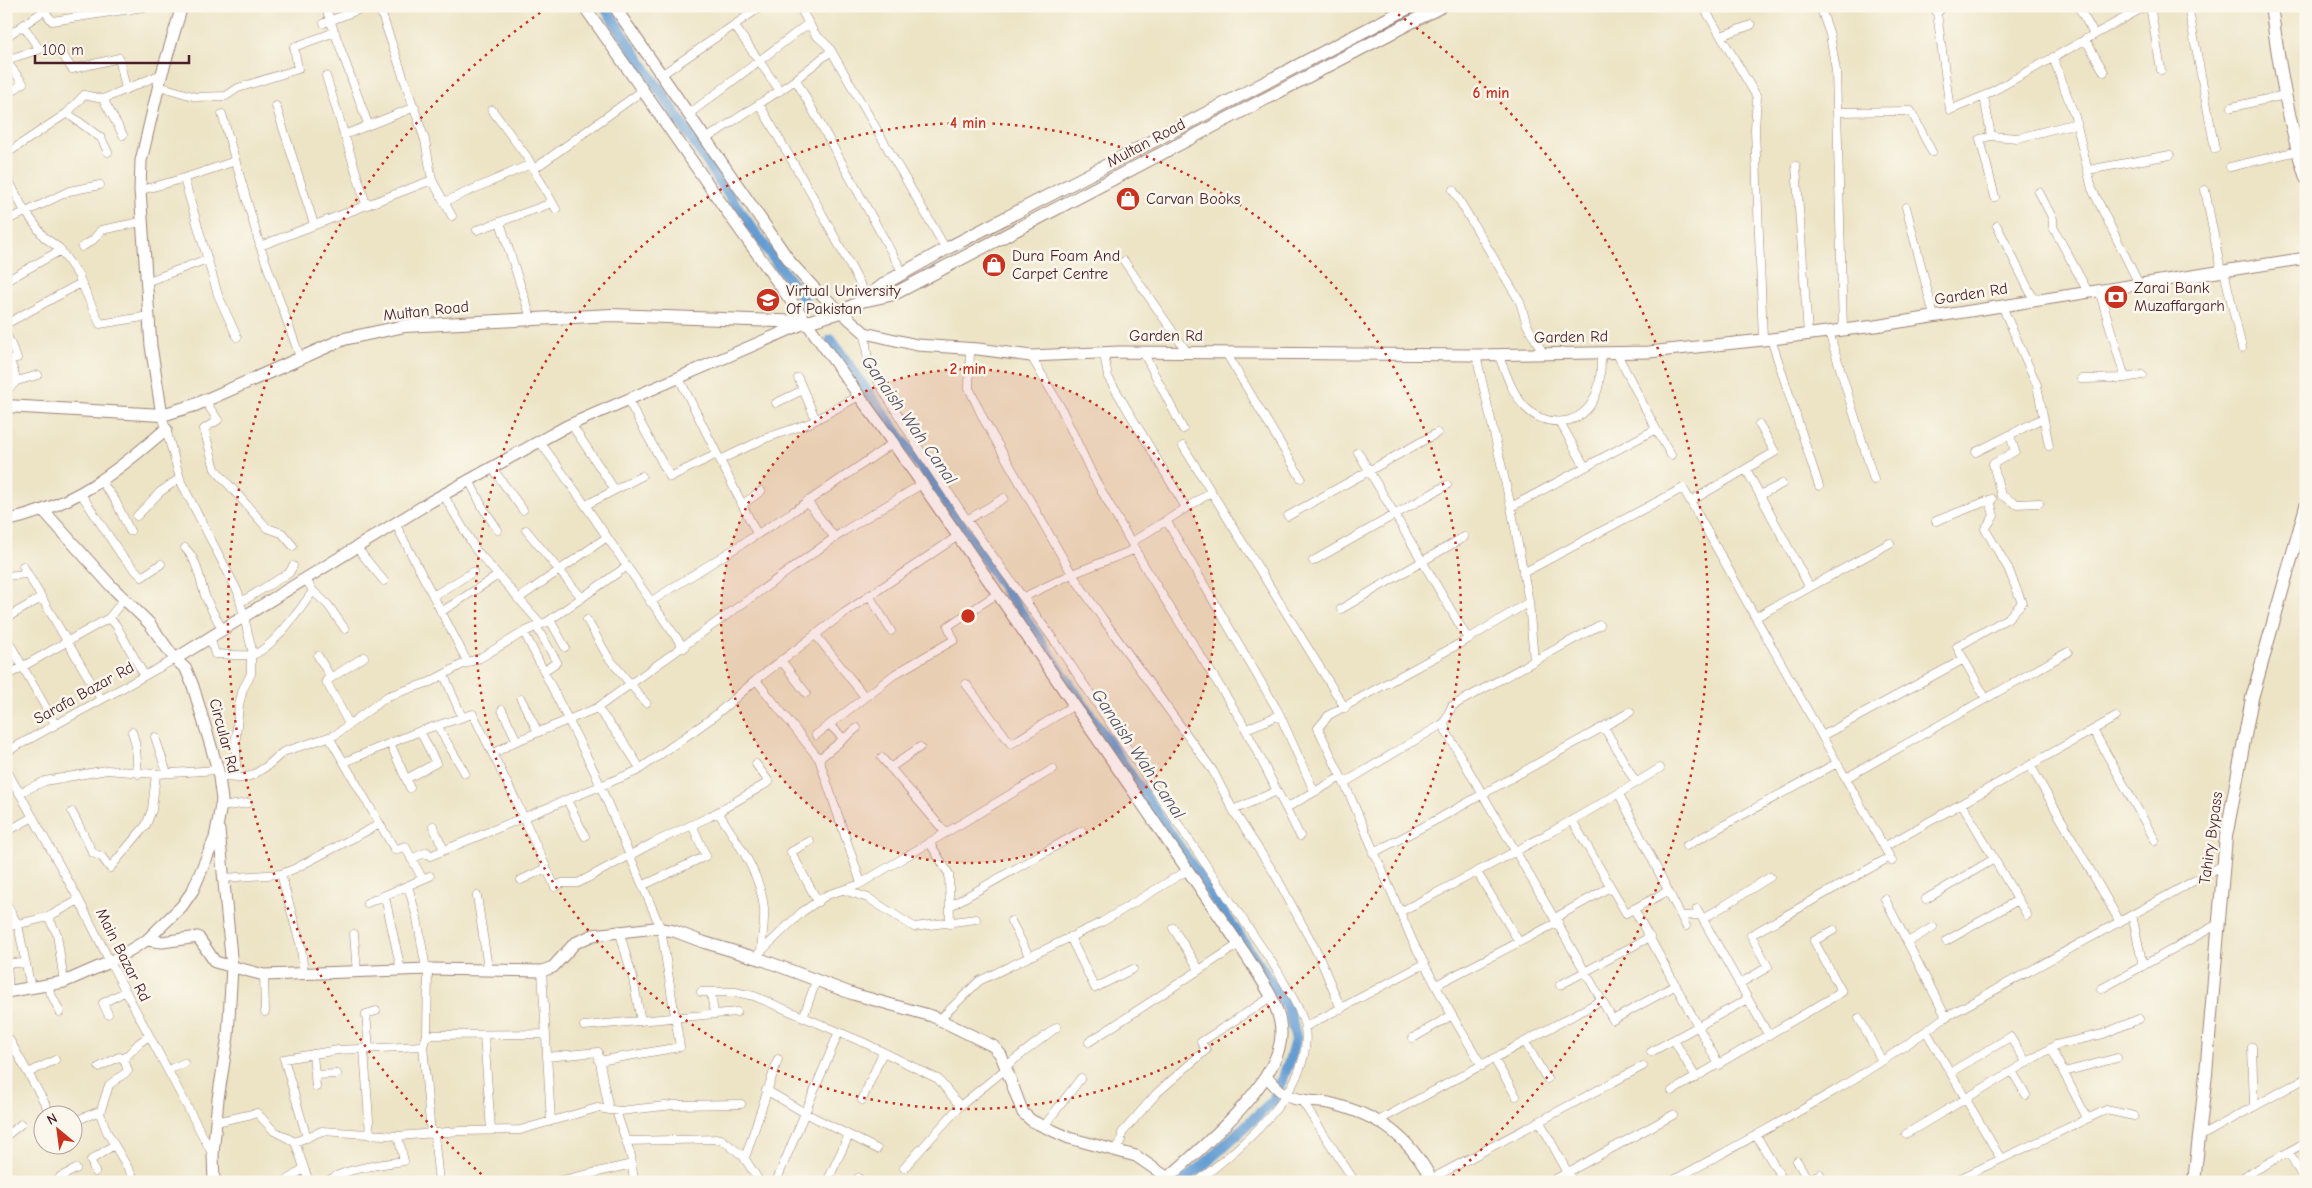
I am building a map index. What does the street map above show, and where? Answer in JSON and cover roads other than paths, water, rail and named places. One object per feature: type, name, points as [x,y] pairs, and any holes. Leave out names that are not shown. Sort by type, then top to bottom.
[{"type":"main road","name":"Multan Road","points":[[6,406],[162,415],[205,401],[344,339],[405,326],[611,315],[807,322],[840,312],[946,249],[1412,6]]},
{"type":"main road","name":"Multan Road","points":[[864,299],[894,294],[1442,6]]},
{"type":"main road","points":[[2271,6],[2285,95],[2306,178]]},
{"type":"main road","name":"Tahiry Bypass","points":[[2194,1182],[2207,1064],[2223,865],[2240,757],[2252,698],[2306,506]]},
{"type":"street","points":[[6,37],[48,8],[52,21],[150,6]]},
{"type":"street","points":[[182,6],[162,74],[141,161],[141,222],[148,316],[162,415],[180,478],[230,576],[241,602],[252,654],[251,674],[243,689],[239,705],[236,736],[236,778]]},
{"type":"street","points":[[325,6],[327,22],[335,32],[368,124]]},
{"type":"street","points":[[327,22],[368,6]]},
{"type":"street","points":[[379,6],[415,107],[425,140],[432,180],[452,216]]},
{"type":"street","points":[[147,940],[162,942],[198,937],[215,962],[264,974],[488,968],[542,971],[553,967],[574,943],[593,935],[620,930],[662,929],[674,931],[703,942],[758,954],[816,981],[939,1020],[993,1046],[1001,1055],[1023,1113],[1032,1121],[1069,1138],[1136,1156],[1165,1180],[1218,1132],[1267,1077],[1278,1052],[1281,1035],[1280,1020],[1271,997],[1238,944],[922,484],[642,91],[584,6]]},
{"type":"street","points":[[614,6],[791,263],[865,334],[868,363],[884,392],[967,520],[1024,597],[1277,970],[1305,1027],[1305,1047],[1300,1071],[1285,1094],[1228,1158],[1197,1182]]},
{"type":"street","points":[[661,75],[762,6]]},
{"type":"street","points":[[799,6],[815,34],[831,51],[946,249]]},
{"type":"street","points":[[1703,6],[1757,96],[1755,128],[1767,340],[1819,486]]},
{"type":"street","points":[[1820,6],[1830,35],[1836,71],[1843,330]]},
{"type":"street","points":[[1944,6],[1937,13],[1950,110],[1984,96],[2148,6],[2161,70]]},
{"type":"street","points":[[2078,6],[2094,34]]},
{"type":"street","points":[[2188,6],[2215,149]]},
{"type":"street","points":[[689,114],[809,23]]},
{"type":"street","points":[[23,25],[39,49]]},
{"type":"street","points":[[734,25],[780,91]]},
{"type":"street","points":[[1721,36],[1751,25]]},
{"type":"street","points":[[159,86],[196,97],[226,96],[238,88],[298,69],[294,47],[335,32]]},
{"type":"street","points":[[2085,39],[2104,72]]},
{"type":"street","points":[[6,96],[23,83],[6,61],[44,48],[61,52],[72,69],[119,58],[126,89]]},
{"type":"street","points":[[706,138],[796,80],[831,51]]},
{"type":"street","points":[[2053,57],[2077,123],[2088,170],[2100,209],[2139,284]]},
{"type":"street","points":[[6,154],[67,113],[84,95],[103,99],[162,74]]},
{"type":"street","points":[[326,76],[366,204]]},
{"type":"street","points":[[796,80],[903,273]]},
{"type":"street","points":[[444,202],[532,166],[642,91]]},
{"type":"street","points":[[2232,107],[2285,95]]},
{"type":"street","points":[[1984,96],[1991,136]]},
{"type":"street","points":[[103,99],[123,135]]},
{"type":"street","points":[[759,104],[812,195],[864,299]]},
{"type":"street","points":[[276,106],[314,224]]},
{"type":"street","points":[[344,135],[415,107]]},
{"type":"street","points":[[477,230],[554,206],[532,166],[492,110]]},
{"type":"street","points":[[1837,112],[1911,111],[1932,152]]},
{"type":"street","points":[[67,113],[101,138],[108,152]]},
{"type":"street","points":[[222,114],[260,246],[300,357]]},
{"type":"street","points":[[1995,197],[1980,139],[1991,136],[2018,138],[2077,123]]},
{"type":"street","points":[[2230,168],[2298,151]]},
{"type":"street","points":[[2088,170],[2170,156]]},
{"type":"street","points":[[140,190],[178,182],[235,161]]},
{"type":"street","points":[[1796,166],[1808,334]]},
{"type":"street","points":[[6,175],[26,212],[44,237],[61,250],[82,284],[100,324],[148,316]]},
{"type":"street","points":[[184,179],[218,295],[237,337]]},
{"type":"street","points":[[260,246],[432,180]]},
{"type":"street","points":[[6,220],[69,190],[100,185]]},
{"type":"street","points":[[1452,190],[1520,302],[1527,325],[1543,353]]},
{"type":"street","points":[[2205,190],[2242,348]]},
{"type":"street","points":[[2039,192],[2053,219],[2053,227],[2093,291],[2126,378]]},
{"type":"street","points":[[1906,207],[1934,316]]},
{"type":"street","points":[[82,247],[93,240],[101,230],[141,222]]},
{"type":"street","points":[[500,222],[531,318]]},
{"type":"street","points":[[1996,226],[2034,300]]},
{"type":"street","points":[[6,280],[61,250]]},
{"type":"street","name":"Garden Rd","points":[[865,334],[917,344],[970,348],[1031,356],[1143,352],[1498,354],[1649,352],[1843,330],[2306,258]]},
{"type":"street","points":[[146,282],[207,259]]},
{"type":"street","points":[[1124,261],[1187,352]]},
{"type":"street","points":[[6,324],[82,284]]},
{"type":"street","points":[[2002,306],[2037,385],[2049,446]]},
{"type":"street","points":[[175,659],[443,494],[539,441],[571,424],[807,322]]},
{"type":"street","points":[[1829,332],[1874,480]]},
{"type":"street","points":[[6,333],[17,358],[10,360],[17,381]]},
{"type":"street","points":[[970,348],[969,388],[984,420],[1072,574],[1113,634],[1213,771],[1234,810],[1276,876],[1319,956],[1341,1009]]},
{"type":"street","points":[[1143,352],[1183,429]]},
{"type":"street","points":[[1498,354],[1515,394],[1527,409],[1545,420],[1560,422],[1584,412],[1591,404],[1600,383],[1601,352]]},
{"type":"street","points":[[1616,352],[1671,455]]},
{"type":"street","points":[[1104,353],[1108,377],[1186,508]]},
{"type":"street","points":[[1226,353],[1301,478]]},
{"type":"street","points":[[1476,354],[1524,573],[1529,602],[1534,661]]},
{"type":"street","points":[[1031,356],[1060,406],[1093,476],[1246,729],[1300,836]]},
{"type":"street","points":[[6,391],[17,381],[38,375]]},
{"type":"street","points":[[2081,378],[2126,378],[2142,375]]},
{"type":"street","points":[[680,378],[756,534]]},
{"type":"street","points":[[798,378],[816,420]]},
{"type":"street","points":[[776,403],[803,390]]},
{"type":"street","points":[[628,400],[670,478],[718,457],[816,420],[859,396]]},
{"type":"street","points":[[205,401],[218,420],[204,429],[215,469],[267,528],[282,533],[293,546]]},
{"type":"street","points":[[1976,452],[2043,418]]},
{"type":"street","points":[[1560,422],[1585,467]]},
{"type":"street","points":[[571,424],[615,490]]},
{"type":"street","points":[[1691,501],[1775,452],[1759,424]]},
{"type":"street","points":[[1511,507],[1656,429]]},
{"type":"street","points":[[6,521],[44,511],[81,494],[119,469],[166,430]]},
{"type":"street","points":[[1288,516],[1436,433]]},
{"type":"street","points":[[2010,435],[2015,451],[1993,464],[2001,495],[2016,504],[2039,503]]},
{"type":"street","points":[[539,441],[586,505],[626,567],[684,648]]},
{"type":"street","points":[[650,602],[893,443]]},
{"type":"street","points":[[1183,446],[1210,493],[1345,708]]},
{"type":"street","points":[[1358,452],[1468,639]]},
{"type":"street","points":[[492,468],[523,510]]},
{"type":"street","points":[[1746,470],[1810,586]]},
{"type":"street","points":[[586,505],[642,476]]},
{"type":"street","points":[[137,516],[160,492],[180,478]]},
{"type":"street","points":[[469,480],[483,508],[498,530]]},
{"type":"street","points":[[101,481],[115,500],[130,531]]},
{"type":"street","points":[[493,754],[517,741],[597,708],[684,648],[835,538],[922,484]]},
{"type":"street","points":[[1760,495],[1782,484]]},
{"type":"street","points":[[1313,561],[1447,485]]},
{"type":"street","points":[[1524,573],[1684,488],[1891,859],[1751,935],[1768,967],[1739,984]]},
{"type":"street","points":[[742,505],[761,491]]},
{"type":"street","points":[[1024,597],[1134,546],[1166,520],[1210,493]]},
{"type":"street","points":[[81,494],[122,556],[142,577],[161,564]]},
{"type":"street","points":[[443,494],[476,550],[538,625],[556,662],[544,671]]},
{"type":"street","points":[[1936,521],[2001,495]]},
{"type":"street","points":[[967,520],[1004,498]]},
{"type":"street","points":[[1986,699],[1957,647],[2008,618],[2022,603],[2008,568],[1985,529],[1994,516],[1990,500]]},
{"type":"street","points":[[807,501],[835,538]]},
{"type":"street","name":"Circular Rd","points":[[7,992],[64,982],[110,962],[147,940],[182,906],[193,890],[211,851],[221,807],[219,774],[193,686],[186,669],[175,659],[149,623],[124,599],[44,511]]},
{"type":"street","points":[[1166,520],[1280,716],[1314,791]]},
{"type":"street","points":[[395,523],[468,663]]},
{"type":"street","points":[[526,530],[582,598]]},
{"type":"street","points":[[412,859],[427,852],[430,856],[524,819],[640,768],[712,718],[756,680],[815,634],[869,595],[958,536]]},
{"type":"street","points":[[1341,609],[1464,537]]},
{"type":"street","points":[[518,599],[607,538]]},
{"type":"street","points":[[1756,617],[1890,543]]},
{"type":"street","points":[[356,547],[384,582]]},
{"type":"street","points":[[185,548],[192,555],[206,599],[222,629]]},
{"type":"street","points":[[23,566],[101,699]]},
{"type":"street","points":[[241,602],[289,573],[294,566]]},
{"type":"street","points":[[19,793],[45,781],[85,773],[119,770],[138,774],[219,774],[236,778],[253,774],[283,752],[329,737],[388,696],[430,682],[480,658],[524,632],[550,620],[626,567]]},
{"type":"street","points":[[433,596],[473,572]]},
{"type":"street","points":[[6,576],[27,574]]},
{"type":"street","points":[[441,612],[497,576]]},
{"type":"street","points":[[305,578],[313,591],[328,605],[345,629]]},
{"type":"street","points":[[210,637],[215,654],[252,654],[276,637],[298,613],[313,591]]},
{"type":"street","points":[[816,735],[895,674],[954,640],[948,626],[997,594]]},
{"type":"street","points":[[869,595],[891,631]]},
{"type":"street","points":[[6,618],[41,598]]},
{"type":"street","points":[[6,676],[109,618],[124,599]]},
{"type":"street","points":[[1482,1066],[1424,964],[1318,728],[1329,715],[1345,708],[1468,639],[1529,602]]},
{"type":"street","points":[[109,618],[116,625],[144,675]]},
{"type":"street","points":[[550,620],[565,647]]},
{"type":"street","points":[[587,620],[608,657],[630,686],[646,703]]},
{"type":"street","points":[[1286,808],[1314,791],[1342,780],[1444,723],[1452,706],[1600,625]]},
{"type":"street","points":[[524,632],[569,720],[631,854],[662,929],[680,1047],[599,1061]]},
{"type":"street","points":[[815,634],[866,697]]},
{"type":"street","points":[[6,637],[55,724]]},
{"type":"street","points":[[1846,778],[2068,652]]},
{"type":"street","points":[[318,656],[331,678]]},
{"type":"street","points":[[349,724],[326,681],[364,657]]},
{"type":"street","name":"Sarafa Bazar Rd","points":[[6,752],[175,659]]},
{"type":"street","points":[[1822,736],[1964,659]]},
{"type":"street","points":[[781,660],[806,694]]},
{"type":"street","points":[[444,674],[462,717]]},
{"type":"street","points":[[756,680],[820,759],[861,882]]},
{"type":"street","points":[[966,684],[1012,744],[1074,705]]},
{"type":"street","points":[[521,699],[538,732]]},
{"type":"street","points":[[597,708],[640,768]]},
{"type":"street","points":[[502,710],[517,741]]},
{"type":"street","points":[[1373,853],[1630,712]]},
{"type":"street","points":[[344,762],[390,743],[473,714],[555,886],[562,883],[578,883],[631,854],[718,812],[769,782],[756,764]]},
{"type":"street","points":[[1246,729],[1280,716]]},
{"type":"street","points":[[1884,847],[2116,717]]},
{"type":"street","points":[[1444,723],[1446,731],[1613,1020],[1676,985]]},
{"type":"street","points":[[830,725],[844,739]]},
{"type":"street","points":[[438,727],[465,773]]},
{"type":"street","points":[[1604,727],[1636,783]]},
{"type":"street","points":[[820,759],[857,728]]},
{"type":"street","points":[[2093,730],[2155,840]]},
{"type":"street","points":[[132,732],[138,746],[136,756],[138,774]]},
{"type":"street","points":[[406,778],[436,763],[420,732]]},
{"type":"street","points":[[155,737],[167,773]]},
{"type":"street","points":[[329,737],[378,824],[395,850],[405,846],[422,878]]},
{"type":"street","points":[[390,743],[410,788]]},
{"type":"street","points":[[890,768],[920,747]]},
{"type":"street","points":[[882,758],[945,832]]},
{"type":"street","points":[[1686,846],[1837,763]]},
{"type":"street","points":[[2030,765],[2120,922]]},
{"type":"street","points":[[1400,912],[1619,794],[1660,768]]},
{"type":"street","name":"Main Bazar Rd","points":[[6,769],[80,900],[110,962],[213,1155]]},
{"type":"street","points":[[758,954],[802,912],[818,902],[861,882],[1053,769]]},
{"type":"street","points":[[72,812],[93,853],[102,857],[110,868],[146,825],[152,810],[156,774]]},
{"type":"street","points":[[1234,810],[1277,791]]},
{"type":"street","points":[[1619,794],[1686,926]]},
{"type":"street","points":[[567,800],[585,836]]},
{"type":"street","points":[[221,807],[248,803]]},
{"type":"street","points":[[1962,804],[2026,915]]},
{"type":"street","points":[[718,812],[752,866],[758,882],[764,909],[758,954]]},
{"type":"street","points":[[6,832],[33,817]]},
{"type":"street","points":[[1572,820],[1626,913],[1668,891]]},
{"type":"street","points":[[214,1182],[213,1155],[228,1036],[232,967],[219,822]]},
{"type":"street","points":[[224,878],[281,874],[294,869],[378,824]]},
{"type":"street","points":[[644,886],[706,856],[692,825]]},
{"type":"street","points":[[433,826],[444,850]]},
{"type":"street","points":[[950,906],[1082,831]]},
{"type":"street","points":[[810,841],[791,852],[818,902]]},
{"type":"street","points":[[929,842],[949,874],[950,924]]},
{"type":"street","points":[[1926,899],[1994,859]]},
{"type":"street","points":[[1670,1182],[1814,1103],[1882,1061],[1946,1017],[2223,865]]},
{"type":"street","points":[[521,880],[546,868]]},
{"type":"street","points":[[939,1020],[979,982],[1102,922],[1188,870]]},
{"type":"street","points":[[1477,872],[1519,942]]},
{"type":"street","points":[[281,874],[301,947],[304,974]]},
{"type":"street","points":[[367,903],[430,876]]},
{"type":"street","points":[[1681,916],[1700,915],[1770,877]]},
{"type":"street","points":[[408,886],[418,918],[427,969],[427,1035],[422,1046],[439,1182]]},
{"type":"street","points":[[1436,985],[1519,942],[1610,888]]},
{"type":"street","points":[[844,890],[868,898],[914,927],[950,924],[976,919]]},
{"type":"street","points":[[477,896],[488,968]]},
{"type":"street","points":[[384,897],[401,970]]},
{"type":"street","points":[[1885,898],[1946,1017]]},
{"type":"street","points":[[6,927],[48,917],[80,900]]},
{"type":"street","points":[[1946,941],[2018,900]]},
{"type":"street","points":[[6,903],[18,925],[31,989]]},
{"type":"street","points":[[1634,909],[1719,1065]]},
{"type":"street","points":[[1700,915],[1769,1036]]},
{"type":"street","points":[[2132,915],[2142,966]]},
{"type":"street","points":[[48,917],[57,934],[64,982]]},
{"type":"street","points":[[1011,922],[1029,956]]},
{"type":"street","points":[[2101,990],[2218,924]]},
{"type":"street","points":[[1908,942],[1933,927]]},
{"type":"street","points":[[1173,928],[1199,968]]},
{"type":"street","points":[[620,930],[633,979],[641,1021]]},
{"type":"street","points":[[1672,1092],[1842,992],[1814,941],[1834,930]]},
{"type":"street","points":[[354,934],[357,973]]},
{"type":"street","points":[[1070,937],[1095,988],[1133,969]]},
{"type":"street","points":[[1560,985],[1650,937]]},
{"type":"street","points":[[1089,1042],[1193,976],[1199,968],[1238,944]]},
{"type":"street","points":[[7,992],[7,962],[26,964]]},
{"type":"street","points":[[1305,1027],[1424,964]]},
{"type":"street","points":[[542,971],[550,1121]]},
{"type":"street","points":[[264,974],[265,1012]]},
{"type":"street","points":[[804,1018],[816,981]]},
{"type":"street","points":[[47,986],[60,1012]]},
{"type":"street","points":[[108,1014],[103,1003],[126,991]]},
{"type":"street","points":[[701,992],[735,992],[754,996],[883,1052],[938,1079],[960,1106]]},
{"type":"street","points":[[711,992],[714,1014]]},
{"type":"street","points":[[1113,1150],[1121,1141],[1122,1133],[1157,1093],[1206,1050],[1201,1042],[1271,997]]},
{"type":"street","points":[[1651,1052],[1748,999]]},
{"type":"street","points":[[1378,1121],[1602,1000]]},
{"type":"street","points":[[370,1135],[366,1014],[376,1012]]},
{"type":"street","points":[[584,1026],[737,1012]]},
{"type":"street","points":[[1413,1038],[1452,1015]]},
{"type":"street","points":[[1858,1018],[1882,1061]]},
{"type":"street","points":[[1906,1134],[1968,1099],[2051,1048],[2103,1034],[2139,1019]]},
{"type":"street","points":[[904,1168],[960,1106],[1057,1027]]},
{"type":"street","points":[[1926,1031],[1968,1099],[2001,1159]]},
{"type":"street","points":[[427,1035],[546,1034]]},
{"type":"street","points":[[776,1182],[838,1034]]},
{"type":"street","points":[[484,1035],[491,1130]]},
{"type":"street","points":[[124,1059],[139,1043],[149,1036]]},
{"type":"street","points":[[1951,1072],[2010,1037],[2027,1062]]},
{"type":"street","points":[[6,1040],[9,1038],[46,1106]]},
{"type":"street","points":[[1674,1040],[1696,1078]]},
{"type":"street","points":[[1525,1042],[1547,1079]]},
{"type":"street","points":[[307,1138],[284,1060],[313,1054],[422,1046]]},
{"type":"street","points":[[2252,1047],[2254,1106]]},
{"type":"street","points":[[2051,1048],[2087,1118]]},
{"type":"street","points":[[547,1058],[598,1052],[612,1110],[626,1141],[634,1182]]},
{"type":"street","points":[[862,1100],[883,1052]]},
{"type":"street","points":[[313,1054],[316,1086]]},
{"type":"street","points":[[98,1067],[119,1057],[124,1059]]},
{"type":"street","points":[[2064,1072],[2117,1058]]},
{"type":"street","points":[[124,1059],[128,1071],[110,1085],[100,1111],[101,1119],[114,1146],[136,1182]]},
{"type":"street","points":[[745,1158],[766,1090],[778,1059]]},
{"type":"street","points":[[1494,1059],[1516,1096]]},
{"type":"street","points":[[28,1073],[55,1060]]},
{"type":"street","points":[[168,1070],[184,1063]]},
{"type":"street","points":[[1267,1077],[1285,1094],[1329,1104],[1378,1121],[1392,1129],[1419,1158],[1432,1180],[1643,1066]]},
{"type":"street","points":[[2012,1071],[2026,1095]]},
{"type":"street","points":[[315,1075],[337,1074]]},
{"type":"street","points":[[1044,1126],[1081,1078]]},
{"type":"street","points":[[2198,1137],[2306,1078]]},
{"type":"street","points":[[766,1090],[805,1113],[877,1149]]},
{"type":"street","points":[[1300,1098],[1354,1182]]},
{"type":"street","points":[[296,1142],[322,1132],[398,1136],[520,1130],[596,1108],[612,1110],[673,1105],[741,1104]]},
{"type":"street","points":[[1952,1182],[2106,1110],[2134,1116]]},
{"type":"street","points":[[82,1118],[100,1111]]},
{"type":"street","points":[[216,1122],[257,1113],[274,1131],[296,1142],[309,1182]]},
{"type":"street","points":[[1550,1182],[1673,1115]]},
{"type":"street","points":[[1540,1122],[1573,1182]]},
{"type":"street","points":[[6,1136],[21,1124]]},
{"type":"street","points":[[827,1182],[849,1135]]},
{"type":"street","points":[[1756,1135],[1784,1182]]},
{"type":"street","points":[[326,1182],[338,1175],[371,1166],[404,1161],[398,1136]]},
{"type":"street","points":[[626,1141],[721,1139],[745,1158],[760,1182]]},
{"type":"street","points":[[2246,1176],[2306,1142]]},
{"type":"street","points":[[95,1172],[91,1160],[114,1146]]},
{"type":"street","points":[[2289,1152],[2305,1182]]},
{"type":"street","points":[[1797,1161],[1807,1181],[1820,1174]]},
{"type":"street","points":[[555,1182],[632,1164]]},
{"type":"street","points":[[56,1169],[61,1179],[76,1168]]},
{"type":"street","points":[[285,1182],[304,1168]]},
{"type":"waterway","name":"Ganaish Wah Canal","points":[[604,6],[741,213],[805,302]]},
{"type":"waterway","name":"Ganaish Wah Canal","points":[[831,340],[959,521],[1288,1008],[1296,1038],[1290,1060],[1273,1101],[1200,1168],[1180,1182]]},
{"type":"place","name":"Carvan Books","points":[[1128,199]]},
{"type":"place","name":"Dura Foam And Carpet Centre","points":[[994,265]]},
{"type":"place","name":"Zarai Bank Muzaffargarh","points":[[2116,297]]},
{"type":"place","name":"Virtual University Of Pakistan","points":[[768,300]]}]
